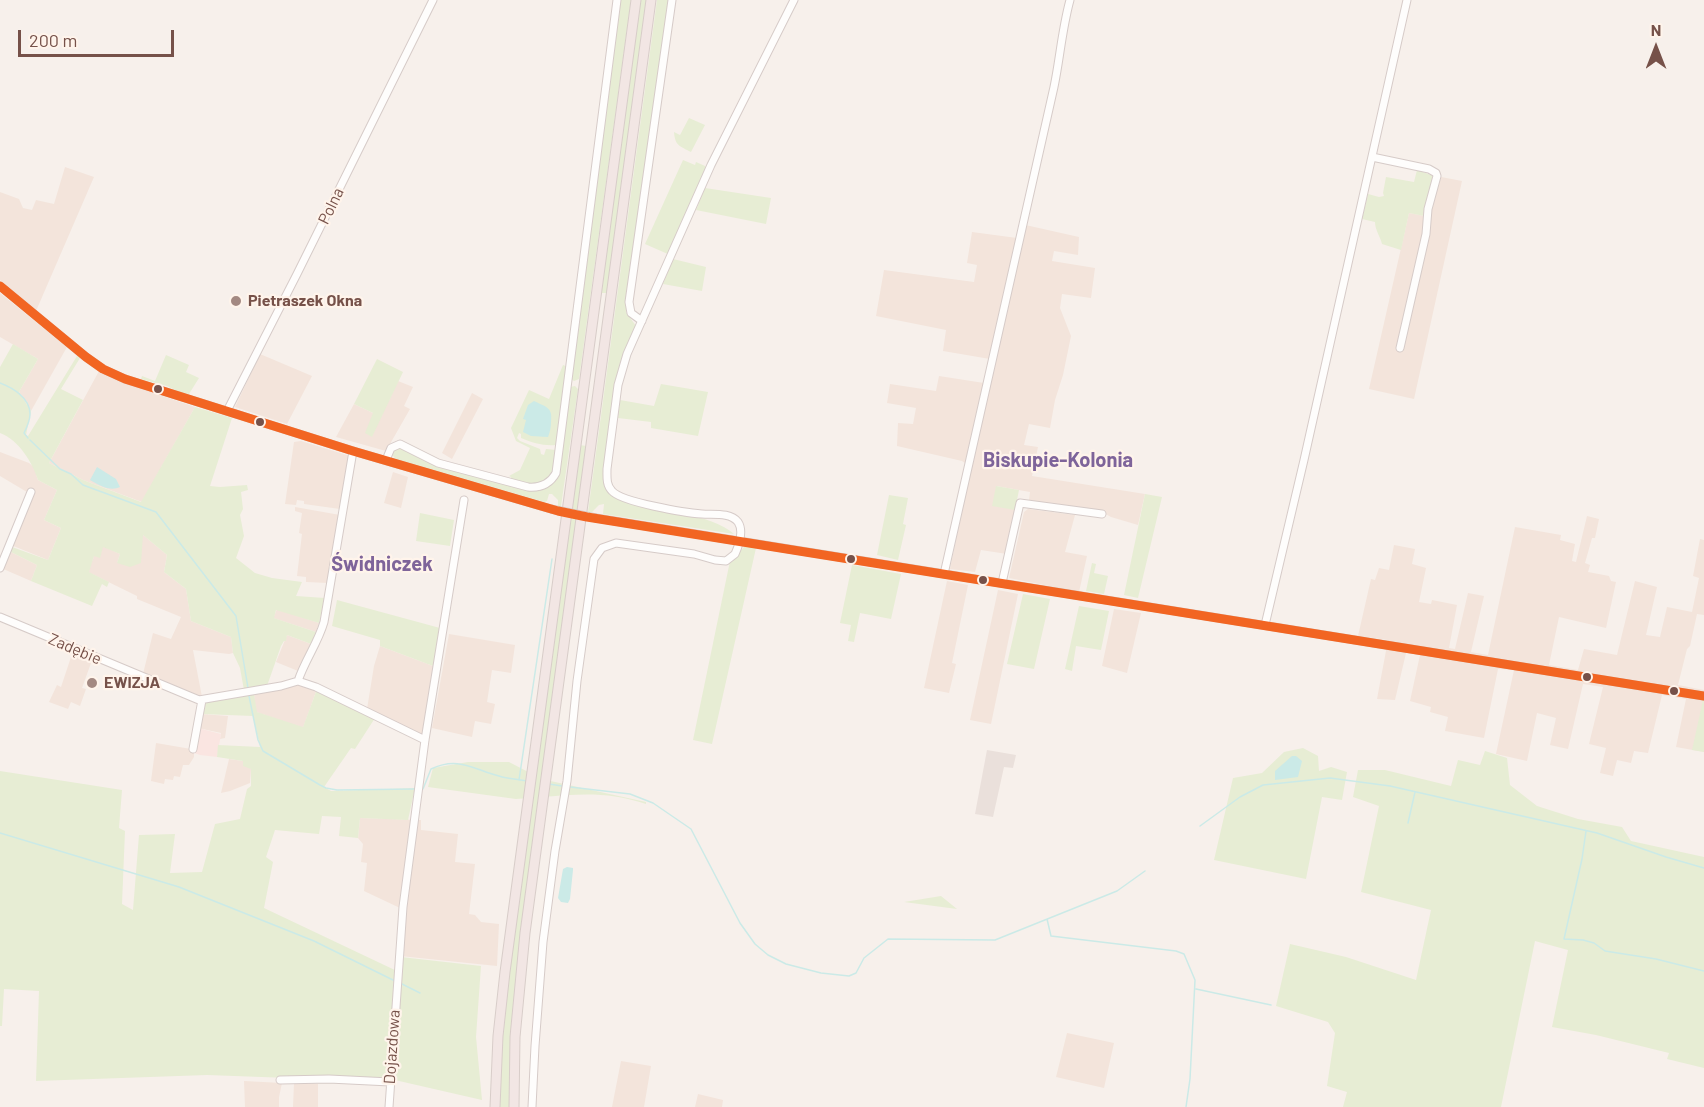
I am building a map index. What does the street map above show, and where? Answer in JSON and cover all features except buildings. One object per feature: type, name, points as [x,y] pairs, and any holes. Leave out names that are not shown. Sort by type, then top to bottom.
[{"type":"highway","points":[[495,1107],[500,1017],[525,819],[636,0]]},
{"type":"highway","points":[[514,1107],[519,982],[651,0]]},
{"type":"street","name":"Polna","points":[[227,411],[433,0]]},
{"type":"street","points":[[386,460],[391,448],[400,444],[427,459],[446,466],[528,487],[545,485],[556,473],[618,0]]},
{"type":"street","points":[[642,321],[631,313],[629,302],[672,0]]},
{"type":"street","points":[[532,1107],[542,959],[555,851],[567,781],[572,720],[587,607],[596,555],[606,546],[622,543],[726,561],[735,554],[741,531],[736,520],[729,516],[691,513],[627,500],[613,493],[609,487],[607,475],[620,376],[627,354],[711,165],[794,0]]},
{"type":"street","points":[[944,574],[1054,87],[1063,27],[1070,0]]},
{"type":"street","points":[[1265,625],[1407,0]]},
{"type":"street","points":[[1372,157],[1429,169],[1437,176],[1400,348]]},
{"type":"street","points":[[0,286],[86,357],[107,371],[130,381],[551,509],[1704,696]]},
{"type":"street","points":[[353,450],[324,622],[298,681],[316,687],[425,740]]},
{"type":"street","points":[[0,568],[31,492]]},
{"type":"street","name":"Dojazdowa","points":[[388,1107],[403,908],[425,740],[464,500]]},
{"type":"street","points":[[1002,583],[1020,503],[1102,514]]},
{"type":"street","name":"Zadębie","points":[[0,617],[192,698],[202,700],[298,681]]},
{"type":"street","points":[[193,749],[202,700]]},
{"type":"street","points":[[280,1080],[329,1079],[390,1082]]},
{"type":"shaded area","points":[[65,167],[94,177],[36,311],[0,280],[0,192],[19,199],[23,208],[32,210],[36,200],[54,204]]},
{"type":"shaded area","points":[[1441,177],[1462,181],[1414,399],[1369,389],[1409,213],[1430,217]]},
{"type":"shaded area","points":[[1021,224],[1079,237],[1078,255],[1054,251],[1052,261],[1095,268],[1091,298],[1062,294],[1060,308],[1071,336],[1050,428],[1029,424],[1024,445],[1038,447],[1032,476],[1145,494],[1138,525],[1102,512],[1064,508],[1029,500],[1030,492],[996,486],[1015,510],[1007,554],[981,550],[975,572],[950,569],[971,467],[962,461],[897,446],[898,423],[913,424],[916,408],[887,403],[890,384],[936,391],[939,376],[984,383],[990,359],[943,351],[946,330],[876,316],[884,270],[974,282],[977,265],[967,263],[972,232],[1017,238]]},
{"type":"shaded area","points":[[0,293],[67,347],[31,411],[19,392],[38,359],[0,337]]},
{"type":"shaded area","points":[[260,354],[312,376],[287,424],[235,407]]},
{"type":"shaded area","points":[[99,371],[124,383],[195,407],[142,502],[83,480],[49,463]]},
{"type":"shaded area","points":[[398,381],[413,387],[404,406],[410,409],[386,451],[336,437],[354,404],[373,413],[389,400]]},
{"type":"shaded area","points":[[472,393],[483,399],[452,459],[442,453]]},
{"type":"shaded area","points":[[301,441],[350,456],[340,509],[304,504],[304,501],[297,500],[296,505],[285,504],[294,442]]},
{"type":"shaded area","points":[[0,452],[29,463],[34,467],[38,480],[57,490],[44,520],[61,528],[48,560],[11,545],[32,495],[0,476]]},
{"type":"shaded area","points":[[393,472],[408,477],[401,508],[384,503]]},
{"type":"shaded area","points":[[295,507],[340,515],[328,583],[306,582],[306,577],[297,576],[302,513],[295,511]]},
{"type":"shaded area","points":[[1028,509],[1075,515],[1065,552],[1087,556],[1079,592],[1009,578],[1024,512]]},
{"type":"shaded area","points":[[1587,516],[1599,519],[1595,538],[1592,538],[1585,563],[1590,565],[1588,572],[1609,576],[1611,581],[1616,582],[1606,628],[1559,617],[1549,665],[1578,670],[1584,649],[1617,655],[1635,581],[1657,587],[1646,635],[1660,637],[1667,607],[1692,612],[1699,578],[1693,576],[1700,539],[1704,540],[1704,615],[1697,614],[1678,685],[1704,690],[1704,752],[1676,747],[1686,699],[1662,695],[1648,753],[1634,751],[1631,763],[1617,760],[1613,776],[1600,773],[1606,748],[1589,744],[1603,687],[1583,684],[1568,749],[1550,745],[1556,718],[1537,713],[1527,761],[1496,754],[1514,670],[1498,669],[1484,738],[1445,731],[1448,717],[1430,712],[1431,707],[1410,701],[1420,655],[1406,653],[1395,700],[1377,699],[1388,640],[1358,636],[1371,579],[1375,580],[1379,568],[1389,570],[1394,545],[1415,549],[1412,564],[1426,568],[1419,602],[1431,604],[1432,600],[1457,605],[1449,648],[1455,649],[1468,593],[1484,596],[1471,652],[1488,655],[1515,527],[1561,535],[1560,540],[1575,544],[1572,561],[1576,562]]},
{"type":"shaded area","points":[[142,534],[167,555],[164,572],[186,589],[191,621],[231,637],[233,653],[193,650],[202,697],[143,674],[153,633],[171,639],[181,617],[137,599],[137,596],[88,572],[94,556],[103,546],[120,554],[117,563]]},
{"type":"shaded area","points":[[9,551],[37,565],[31,581],[1,568]]},
{"type":"shaded area","points":[[947,581],[968,585],[952,663],[956,664],[949,693],[924,688]]},
{"type":"shaded area","points":[[998,590],[1018,594],[991,724],[970,720]]},
{"type":"shaded area","points":[[277,609],[319,623],[316,632],[273,618]]},
{"type":"shaded area","points":[[1114,609],[1141,613],[1127,673],[1102,666]]},
{"type":"shaded area","points":[[449,634],[515,645],[511,673],[492,670],[487,702],[495,704],[491,724],[475,721],[472,737],[432,728]]},
{"type":"shaded area","points":[[287,635],[311,644],[298,671],[276,662]]},
{"type":"shaded area","points":[[380,646],[433,666],[422,735],[367,709],[374,666]]},
{"type":"shaded area","points":[[72,654],[91,663],[82,688],[86,689],[80,706],[71,702],[68,709],[49,702],[57,685],[61,687]]},
{"type":"shaded area","points":[[300,683],[317,689],[303,728],[256,712],[254,694]]},
{"type":"shaded area","points":[[202,714],[228,716],[225,738],[220,739],[221,733],[198,728]]},
{"type":"shaded area","points":[[198,728],[221,734],[217,757],[194,753]]},
{"type":"shaded area","points":[[156,743],[194,751],[194,757],[189,765],[183,765],[180,777],[174,776],[173,780],[165,779],[164,784],[151,781]]},
{"type":"shaded area","points":[[987,750],[1016,755],[1013,768],[1004,767],[993,817],[975,814]]},
{"type":"shaded area","points":[[229,759],[243,761],[251,769],[250,783],[221,793]]},
{"type":"shaded area","points":[[360,818],[421,820],[421,830],[458,834],[455,862],[475,864],[469,914],[475,915],[481,922],[499,924],[497,966],[400,956],[400,908],[364,891],[367,863],[361,862],[363,844],[358,838]]},
{"type":"shaded area","points":[[1067,1033],[1114,1043],[1104,1088],[1056,1077]]},
{"type":"shaded area","points":[[621,1061],[651,1066],[644,1107],[612,1107]]},
{"type":"shaded area","points":[[244,1081],[282,1083],[279,1107],[245,1107]]},
{"type":"shaded area","points":[[294,1083],[318,1084],[318,1107],[293,1107]]},
{"type":"shaded area","points":[[698,1094],[723,1100],[722,1107],[695,1107]]},
{"type":"green space","points":[[619,0],[631,0],[579,379],[574,381],[570,378]]},
{"type":"green space","points":[[639,0],[648,0],[608,293],[600,293]]},
{"type":"green space","points":[[657,0],[670,0],[627,299],[626,312],[636,326],[621,363],[613,392],[608,490],[614,497],[621,500],[697,517],[724,527],[734,534],[603,514],[604,504],[588,512]]},
{"type":"green space","points":[[689,118],[705,125],[691,152],[677,143],[674,132],[680,135]]},
{"type":"green space","points":[[683,160],[695,165],[696,162],[707,169],[670,255],[645,244]]},
{"type":"green space","points":[[1417,170],[1434,176],[1424,216],[1409,213],[1401,250],[1382,244],[1375,222],[1362,219],[1368,194],[1384,196],[1386,177],[1414,182]]},
{"type":"green space","points":[[705,188],[771,198],[766,224],[696,210]]},
{"type":"green space","points":[[673,259],[706,267],[702,291],[663,284]]},
{"type":"green space","points":[[13,344],[38,359],[19,392],[31,411],[26,435],[28,436],[77,356],[80,358],[61,389],[83,400],[49,463],[83,480],[141,502],[195,407],[232,418],[210,486],[247,485],[248,490],[241,492],[243,509],[240,515],[244,536],[236,558],[255,573],[302,582],[296,596],[325,598],[319,623],[276,610],[274,618],[316,632],[311,644],[287,635],[267,686],[244,690],[240,668],[233,653],[231,637],[191,621],[186,589],[164,572],[167,555],[143,535],[141,563],[130,567],[117,563],[120,554],[103,547],[100,558],[94,556],[89,572],[109,582],[107,587],[102,584],[92,606],[31,581],[37,565],[9,551],[12,547],[48,560],[61,528],[44,520],[57,490],[38,480],[24,452],[7,436],[0,433],[0,367]]},
{"type":"green space","points":[[166,355],[189,365],[186,372],[199,378],[189,394],[141,379],[142,376],[155,381]]},
{"type":"green space","points":[[377,359],[403,372],[372,437],[365,433],[373,413],[354,404]]},
{"type":"green space","points":[[563,365],[568,367],[556,445],[542,445],[521,438],[519,433],[517,438],[540,449],[541,454],[544,455],[546,449],[556,450],[553,472],[548,479],[539,484],[511,480],[509,476],[520,470],[530,448],[516,441],[511,428],[529,390],[549,399]]},
{"type":"green space","points":[[661,384],[708,392],[698,436],[651,428],[651,422],[618,418],[620,400],[654,406]]},
{"type":"green space","points":[[575,386],[578,389],[561,506],[558,506],[558,500],[552,494],[549,494],[547,501],[544,502],[396,459],[393,456],[392,451],[403,448],[427,460],[539,490],[547,487],[553,482],[570,387]]},
{"type":"green space","points":[[579,445],[587,446],[546,780],[646,802],[646,804],[606,795],[540,797],[510,1107],[499,1107],[502,1039],[530,798],[516,799],[428,787],[433,768],[468,762],[509,762],[534,775]]},
{"type":"green space","points":[[996,486],[1019,490],[1015,510],[992,506]]},
{"type":"green space","points":[[1145,494],[1162,497],[1138,598],[1124,595]]},
{"type":"green space","points":[[889,495],[908,498],[903,524],[906,525],[898,560],[877,555]]},
{"type":"green space","points":[[420,513],[454,520],[450,546],[416,541]]},
{"type":"green space","points":[[745,546],[756,548],[712,744],[693,740],[730,561]]},
{"type":"green space","points":[[1092,563],[1096,564],[1094,573],[1108,576],[1104,594],[1086,591]]},
{"type":"green space","points":[[852,565],[901,574],[891,619],[860,613],[854,642],[848,641],[851,625],[840,623]]},
{"type":"green space","points":[[1023,594],[1050,599],[1034,669],[1007,664]]},
{"type":"green space","points":[[337,600],[440,628],[433,666],[380,646],[380,640],[332,626]]},
{"type":"green space","points":[[1079,606],[1109,611],[1101,650],[1076,646],[1072,671],[1065,669]]},
{"type":"green space","points":[[317,689],[375,718],[355,749],[351,748],[324,787],[331,791],[415,788],[408,820],[360,818],[358,838],[339,836],[341,817],[322,816],[319,834],[275,830],[266,857],[273,862],[264,908],[399,972],[401,957],[481,966],[476,1037],[482,1100],[386,1078],[207,1075],[36,1081],[39,991],[4,989],[2,1026],[0,1026],[0,771],[122,790],[119,828],[125,831],[122,904],[133,910],[139,835],[175,834],[170,873],[202,872],[215,824],[240,819],[247,789],[251,786],[251,769],[243,766],[243,761],[217,757],[218,745],[260,747],[253,716],[202,714],[203,704],[206,701],[254,694],[257,712],[303,727]]},
{"type":"green space","points":[[1704,701],[1704,752],[1692,750]]},
{"type":"green space","points":[[1303,748],[1318,756],[1319,771],[1331,767],[1347,772],[1342,800],[1322,797],[1306,879],[1214,860],[1233,778],[1262,773],[1284,752]]},
{"type":"green space","points":[[1485,751],[1507,758],[1510,785],[1537,806],[1578,819],[1622,827],[1631,841],[1704,857],[1704,1068],[1667,1059],[1669,1053],[1552,1027],[1568,950],[1535,941],[1501,1107],[1343,1107],[1347,1092],[1327,1086],[1335,1033],[1328,1022],[1276,1006],[1290,944],[1346,957],[1416,980],[1431,910],[1361,892],[1379,806],[1353,797],[1358,770],[1385,770],[1451,786],[1458,760],[1480,765]]},
{"type":"green space","points":[[941,896],[957,909],[904,902]]},
{"type":"water","points":[[534,401],[550,410],[551,426],[548,437],[531,436],[523,432],[526,420],[523,419],[528,405]]},
{"type":"water","points":[[97,467],[116,479],[120,487],[108,488],[90,480]]},
{"type":"water","points":[[1292,756],[1302,761],[1298,777],[1275,780],[1275,771]]},
{"type":"water","points":[[573,868],[568,903],[561,902],[558,898],[563,869]]},
{"type":"waterway","points":[[0,383],[15,391],[27,403],[30,416],[24,433],[28,438]]},
{"type":"waterway","points":[[30,440],[60,469],[71,474],[83,485],[156,512],[236,616],[248,688]]},
{"type":"waterway","points":[[519,780],[552,559]]},
{"type":"waterway","points":[[249,696],[258,740],[263,751],[320,785],[337,790],[415,789]]},
{"type":"waterway","points":[[420,789],[423,789],[431,769],[449,764],[465,765],[502,777],[527,781]]},
{"type":"waterway","points":[[1200,826],[1240,797],[1263,785],[1330,778],[1390,786],[1597,833],[1704,868]]},
{"type":"waterway","points":[[549,784],[562,786]]},
{"type":"waterway","points":[[570,787],[630,794],[653,803],[691,829],[740,923],[755,944],[768,955],[786,964],[821,973],[849,976],[856,973],[864,958],[888,939],[995,940],[1117,891],[1145,871]]},
{"type":"waterway","points":[[1408,823],[1415,792]]},
{"type":"waterway","points":[[1586,831],[1564,939],[1583,940],[1594,943],[1605,951],[1656,959],[1704,971]]},
{"type":"waterway","points":[[0,833],[179,887],[314,941],[395,981]]},
{"type":"waterway","points":[[1047,919],[1051,936],[1176,951],[1184,954],[1195,980],[1190,1079],[1186,1107]]},
{"type":"waterway","points":[[400,983],[420,993]]},
{"type":"waterway","points":[[1196,989],[1271,1005]]},
{"type":"transit line","points":[[0,286],[86,357],[103,369],[125,379],[353,451],[558,511],[1704,696]]},
{"type":"place","name":"Pietraszek Okna","points":[[236,301]]},
{"type":"place","name":"EWIZJA","points":[[92,683]]},
{"type":"district","name":"Biskupie-Kolonia","points":[[1058,460]]},
{"type":"district","name":"Świdniczek","points":[[382,564]]}]
